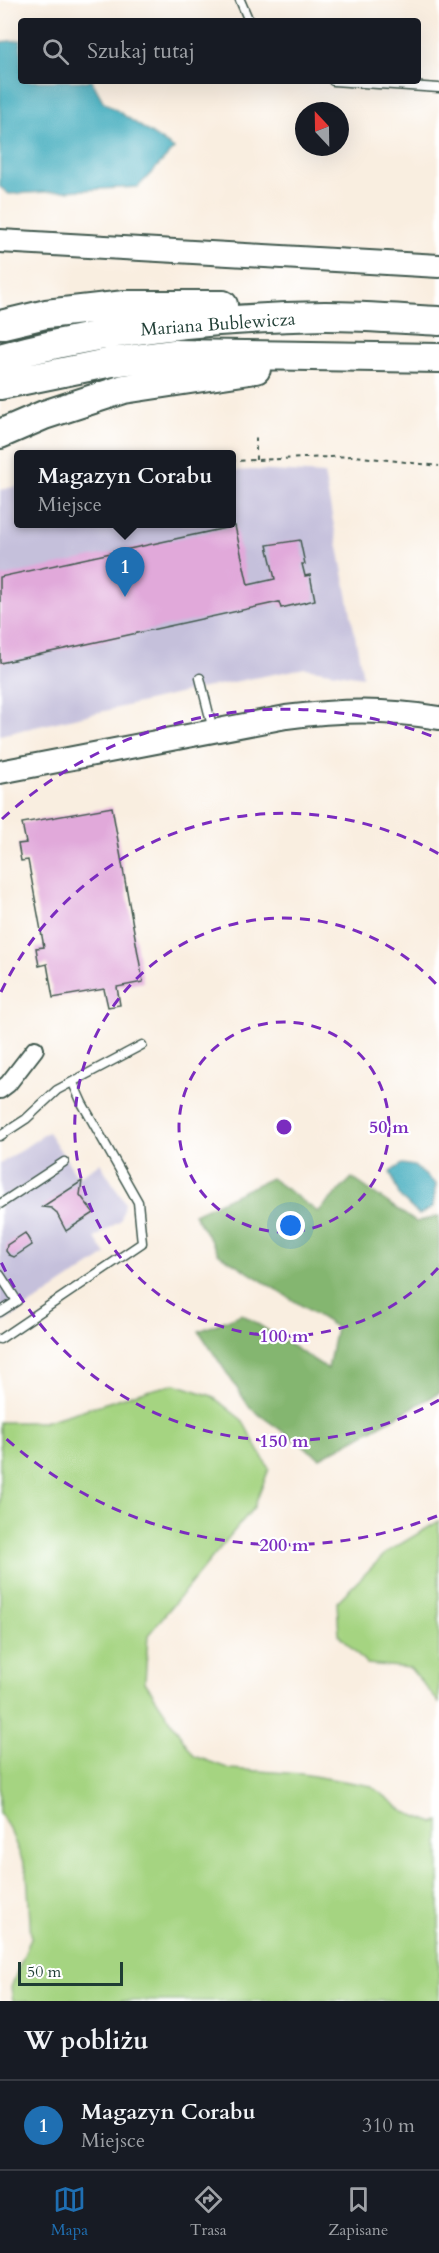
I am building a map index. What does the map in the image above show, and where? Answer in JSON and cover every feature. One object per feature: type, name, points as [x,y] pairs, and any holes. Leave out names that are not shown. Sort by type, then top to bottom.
[{"type":"highway","points":[[0,325],[46,314],[145,304],[231,306],[326,316]]},
{"type":"highway","name":"Mariana Bublewicza","points":[[0,358],[70,340],[216,322],[326,316],[439,321]]},
{"type":"highway","name":"Mariana Bublewicza","points":[[0,386],[112,362],[174,354],[439,358]]},
{"type":"highway","points":[[0,434],[44,415],[123,389],[234,372],[378,357]]},
{"type":"street","points":[[0,241],[439,266]]},
{"type":"street","points":[[0,772],[286,717],[343,711],[395,712],[439,718]]},
{"type":"street","points":[[0,1090],[8,1084],[35,1049]]},
{"type":"lane","points":[[240,0],[248,18]]},
{"type":"lane","points":[[378,84],[439,88]]},
{"type":"lane","points":[[200,678],[213,731]]},
{"type":"lane","points":[[0,1136],[26,1119],[57,1090],[142,1045]]},
{"type":"lane","points":[[0,1339],[142,1243],[138,1202],[73,1083]]},
{"type":"lane","points":[[0,1204],[63,1161]]},
{"type":"lane","points":[[0,1275],[17,1301],[0,1312]]},
{"type":"path","points":[[256,436],[256,460]]},
{"type":"path","points":[[236,461],[354,456],[439,466]]},
{"type":"shaded area","points":[[236,471],[324,474],[363,677],[305,668],[213,686],[0,735],[0,490],[14,487],[14,528],[236,528]]},
{"type":"shaded area","points":[[48,1132],[78,1177],[100,1163],[125,1203],[121,1220],[95,1238],[106,1255],[0,1325],[0,1164]]},
{"type":"green space","points":[[271,1178],[318,1212],[352,1178],[416,1222],[439,1216],[439,1393],[320,1458],[250,1408],[199,1331],[242,1314],[328,1369],[336,1327],[219,1254],[194,1214]]},
{"type":"green space","points":[[175,1384],[212,1396],[242,1420],[269,1469],[254,1507],[148,1635],[145,1682],[194,1756],[230,1769],[302,1774],[372,1786],[405,1812],[434,1823],[439,1821],[439,2001],[13,2001],[11,1987],[31,1938],[27,1872],[10,1830],[0,1813],[0,1422],[44,1422]]},
{"type":"green space","points":[[439,1521],[439,1703],[410,1668],[367,1664],[339,1635],[337,1602],[387,1552]]},
{"type":"water","points":[[18,40],[18,84],[94,84],[103,101],[174,149],[138,187],[9,194],[0,187],[0,42]]},
{"type":"water","points":[[402,1164],[414,1166],[436,1184],[433,1207],[419,1215],[400,1197],[390,1172]]},
{"type":"building","points":[[226,528],[235,528],[248,585],[275,579],[267,545],[300,540],[305,576],[310,575],[315,600],[281,608],[279,602],[0,663],[0,577]]},
{"type":"building","points":[[112,807],[143,982],[117,987],[120,1005],[108,1007],[104,989],[53,998],[47,964],[39,966],[36,948],[44,947],[28,860],[21,861],[18,844],[26,843],[22,823]]},
{"type":"building","points":[[82,1181],[80,1195],[94,1213],[66,1231],[56,1212],[51,1208],[42,1207]]},
{"type":"building","points":[[25,1233],[32,1245],[14,1257],[9,1255],[6,1251],[7,1245]]},
{"type":"place","name":"Magazyn Corabu","points":[[125,597]]}]
